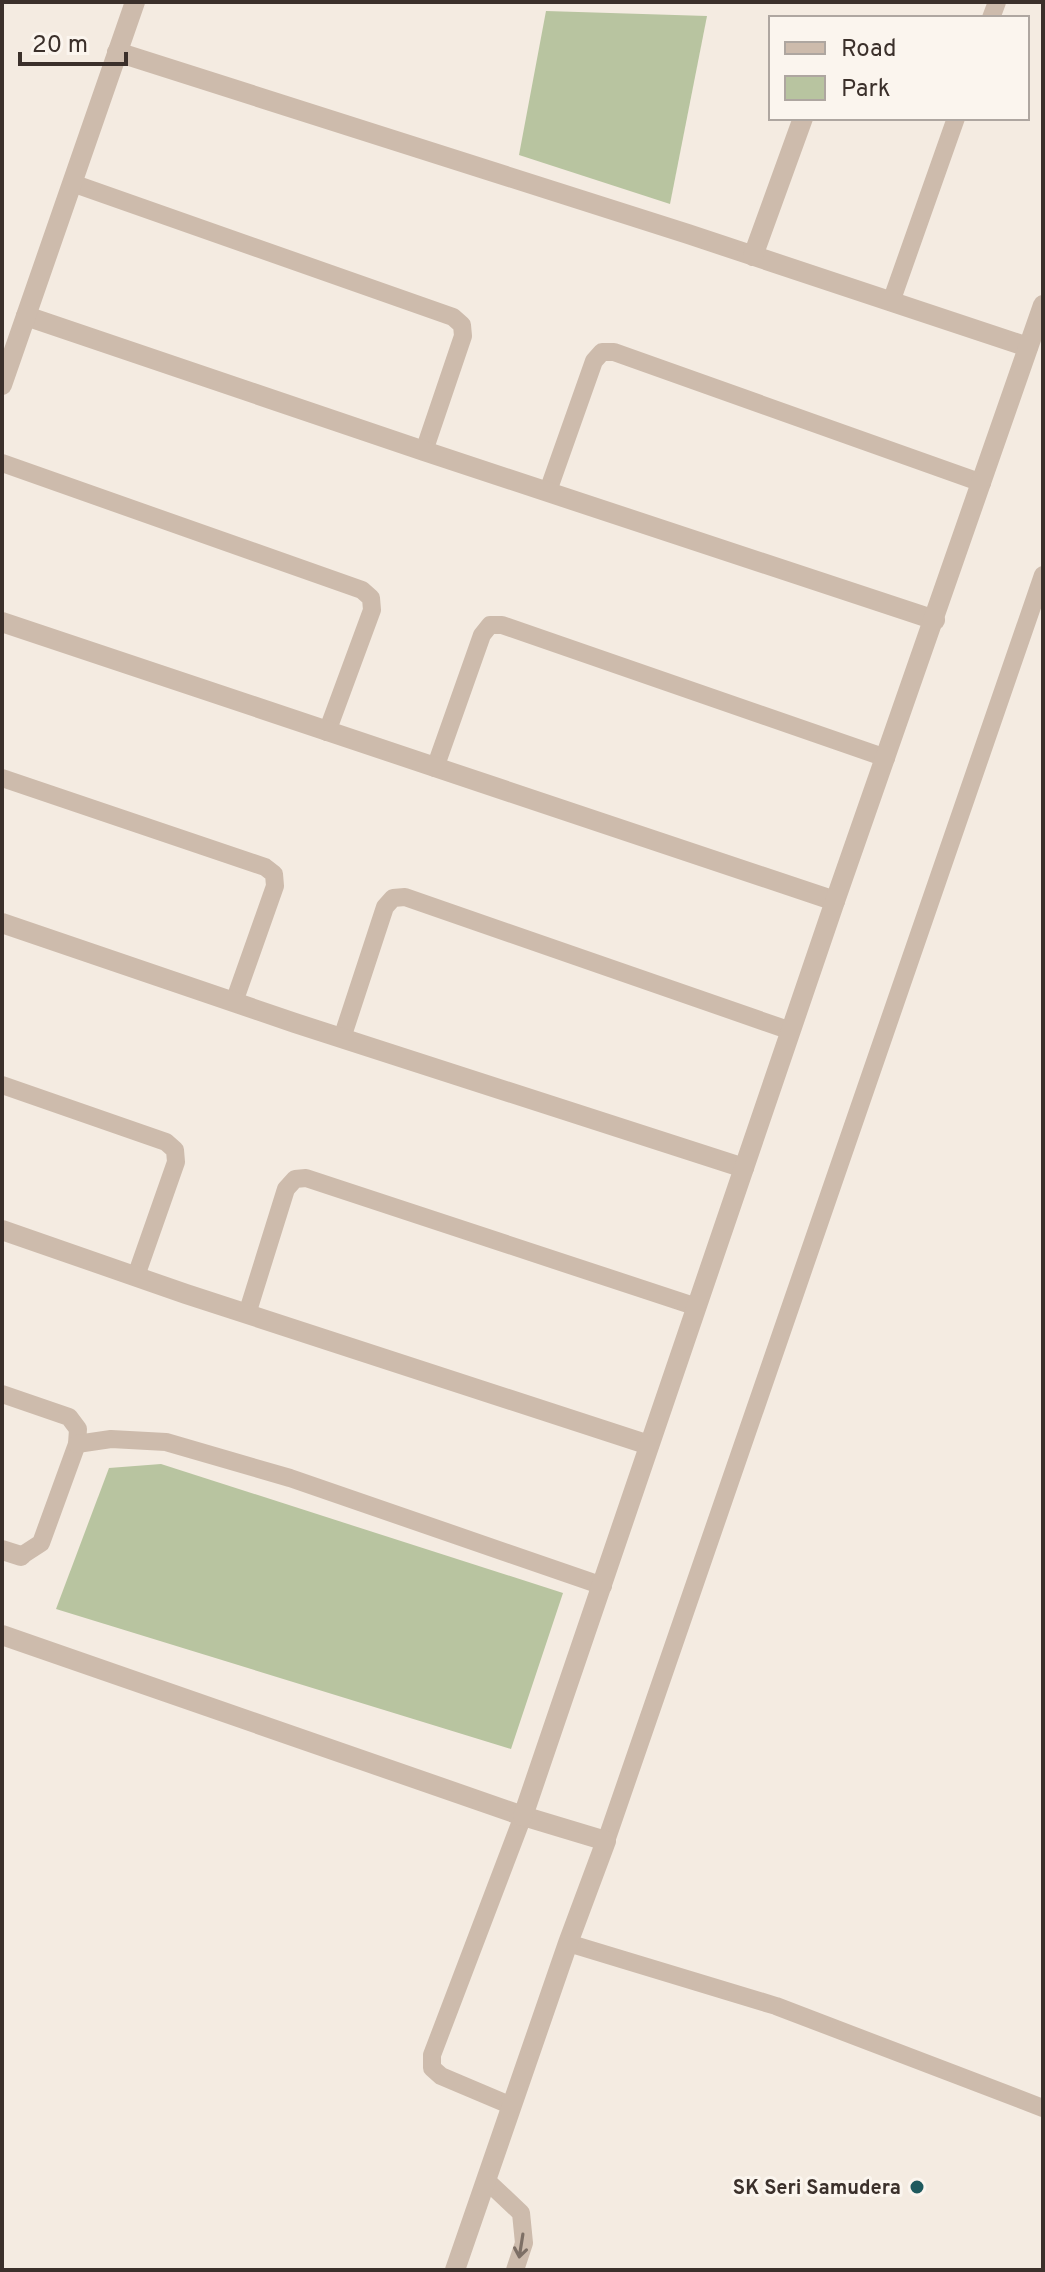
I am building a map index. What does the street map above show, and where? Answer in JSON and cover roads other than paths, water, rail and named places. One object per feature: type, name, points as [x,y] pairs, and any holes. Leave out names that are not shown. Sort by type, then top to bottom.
[{"type":"street","points":[[2,385],[135,2]]},
{"type":"street","points":[[117,52],[1028,347]]},
{"type":"street","points":[[753,256],[802,120]]},
{"type":"street","points":[[523,1816],[835,901],[1043,305]]},
{"type":"street","points":[[26,316],[935,620]]},
{"type":"street","points":[[2,622],[835,901]]},
{"type":"street","points":[[2,923],[342,1038],[744,1168]]},
{"type":"street","points":[[2,1230],[247,1314],[649,1445]]},
{"type":"street","points":[[2,1635],[523,1816],[606,1841],[455,2270]]},
{"type":"lane","points":[[891,302],[955,120]]},
{"type":"lane","points":[[72,183],[453,317],[462,325],[463,336],[424,451]]},
{"type":"lane","points":[[548,491],[594,361],[602,352],[614,352],[982,483]]},
{"type":"lane","points":[[2,463],[362,590],[371,598],[372,610],[327,732]]},
{"type":"lane","points":[[606,1841],[1043,575]]},
{"type":"lane","points":[[435,768],[482,635],[490,625],[502,625],[886,758]]},
{"type":"lane","points":[[2,778],[265,867],[274,874],[275,886],[234,1002]]},
{"type":"lane","points":[[342,1038],[385,907],[393,898],[405,897],[791,1031]]},
{"type":"lane","points":[[2,1085],[166,1142],[175,1150],[176,1162],[136,1276]]},
{"type":"lane","points":[[247,1314],[286,1189],[295,1179],[306,1178],[697,1307]]},
{"type":"lane","points":[[2,1394],[69,1417],[78,1429],[77,1444],[41,1543],[11,1553]]},
{"type":"lane","points":[[77,1444],[111,1439],[166,1442],[290,1478],[603,1586]]},
{"type":"lane","points":[[512,2106],[441,2076],[432,2068],[432,2055],[523,1816]]},
{"type":"lane","points":[[568,1943],[776,2006],[1043,2108]]},
{"type":"lane","points":[[486,2180],[521,2213],[524,2243],[515,2270]]},
{"type":"place","name":"SK Seri Samudera","points":[[917,2187]]}]
